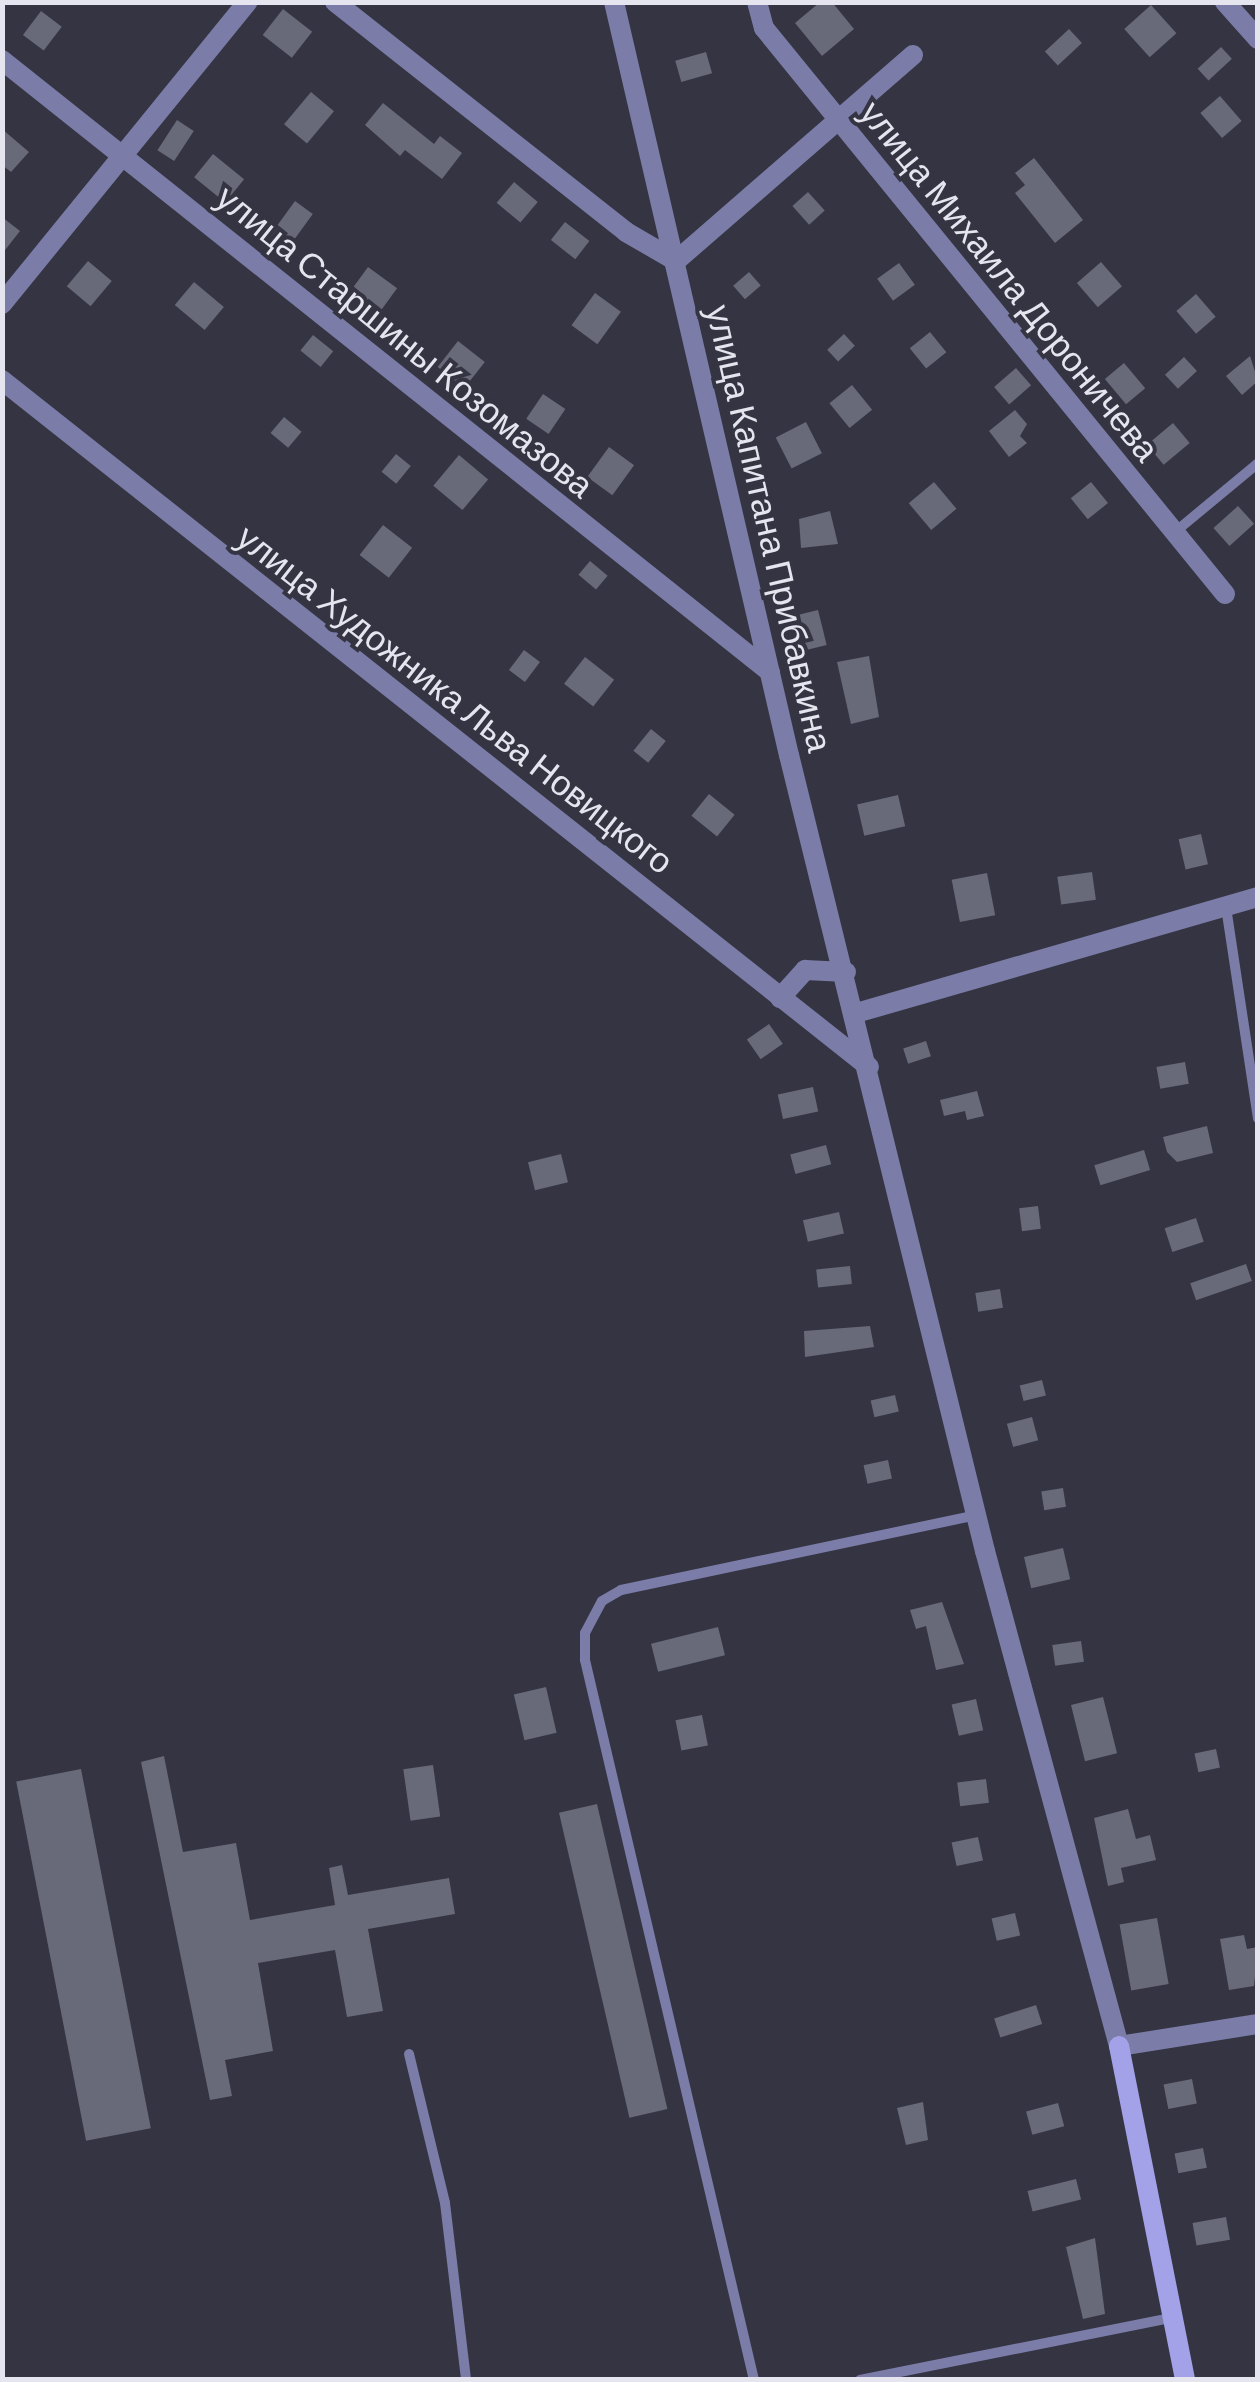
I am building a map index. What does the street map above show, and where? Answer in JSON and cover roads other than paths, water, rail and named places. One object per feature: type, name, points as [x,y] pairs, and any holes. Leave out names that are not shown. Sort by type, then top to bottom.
[{"type":"street","points":[[2,304],[247,2]]},
{"type":"street","points":[[336,2],[626,232],[676,260],[913,55]]},
{"type":"street","name":"улица Капитана Прибавкина","points":[[614,2],[770,672],[977,1515],[1120,2046]]},
{"type":"street","name":"улица Михаила Дороничева","points":[[757,2],[764,28],[1225,594]]},
{"type":"street","points":[[1225,2],[1258,39]]},
{"type":"street","name":"улица Старшины Козомазова","points":[[2,60],[770,672]]},
{"type":"street","name":"улица Художника Льва Новицкого","points":[[2,380],[870,1067]]},
{"type":"street","points":[[856,1013],[1258,896]]},
{"type":"street","points":[[780,998],[805,970],[846,972]]},
{"type":"street","points":[[1186,2380],[1170,2318],[1120,2046],[1258,2024]]},
{"type":"lane","points":[[1175,533],[1258,463]]},
{"type":"lane","points":[[1226,906],[1258,1119]]},
{"type":"lane","points":[[754,2380],[584,1660],[585,1633],[602,1601],[621,1590],[977,1515]]},
{"type":"lane","points":[[409,2054],[445,2203],[466,2380]]},
{"type":"lane","points":[[860,2380],[1170,2318]]}]
